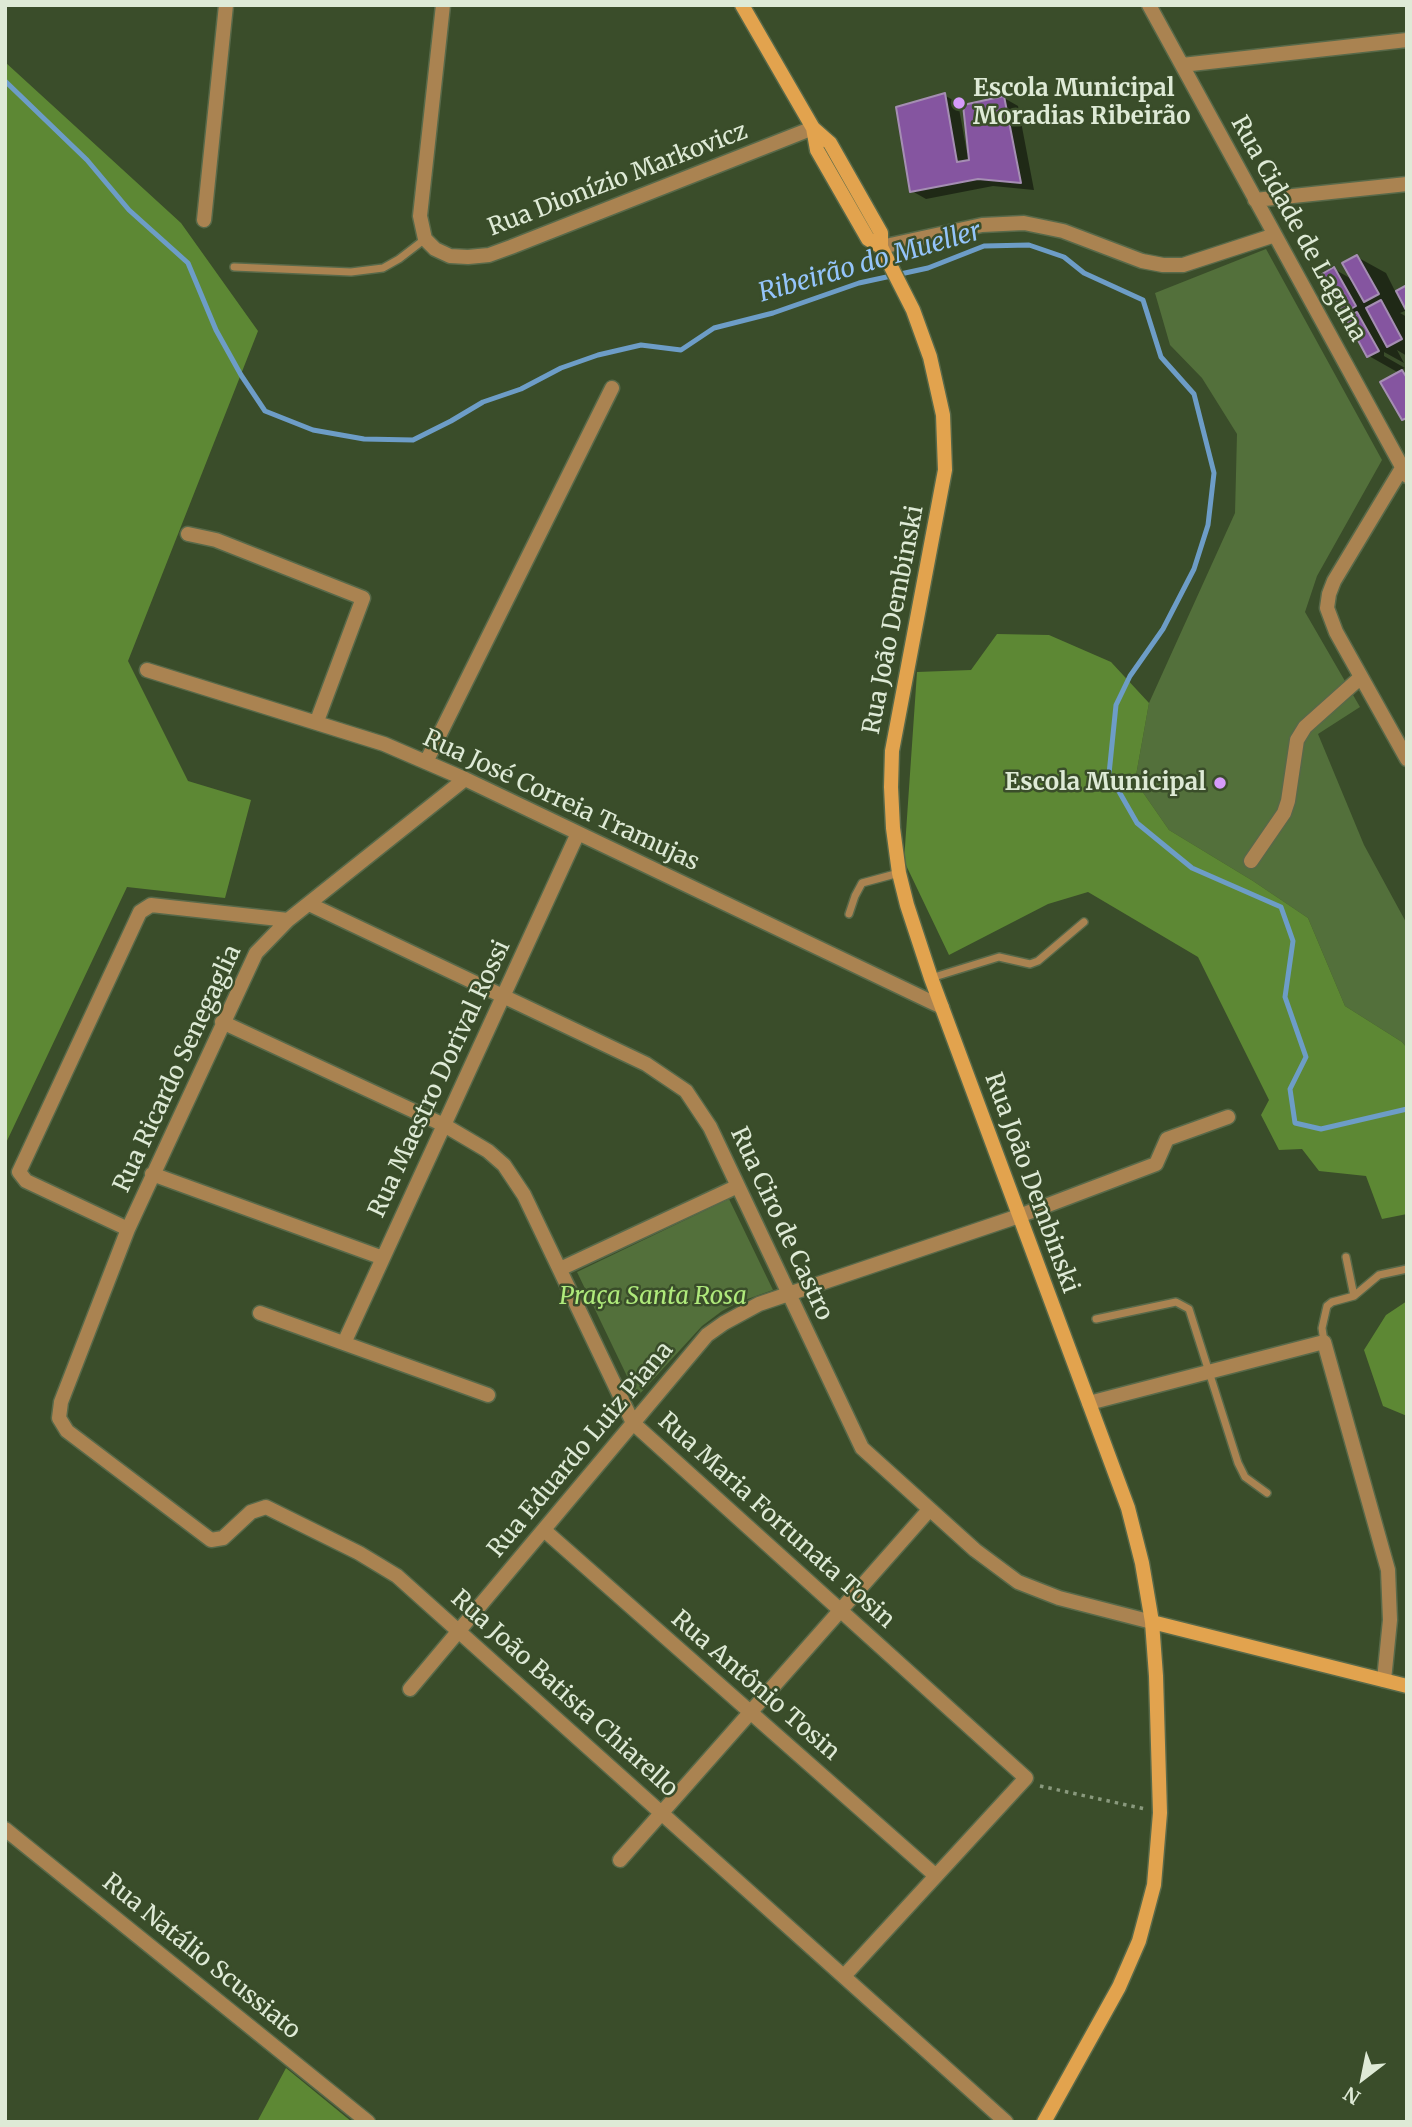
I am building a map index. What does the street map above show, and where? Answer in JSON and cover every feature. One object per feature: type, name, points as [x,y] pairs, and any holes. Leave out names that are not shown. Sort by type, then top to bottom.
[{"type":"main road","name":"Rua João Dembinski","points":[[742,5],[813,128],[817,150],[823,161],[868,239],[881,247],[930,357],[943,415],[946,443],[941,498],[892,751],[892,828],[899,873],[931,978],[1128,1508],[1142,1563],[1152,1622],[1157,1676],[1160,1813],[1154,1885],[1139,1941],[1108,2009],[1044,2122]]},
{"type":"main road","points":[[1152,1622],[1407,1686]]},
{"type":"street","points":[[204,220],[226,5]]},
{"type":"street","points":[[425,239],[420,216],[443,5]]},
{"type":"street","name":"Rua Cidade de Laguna","points":[[1149,5],[1405,472]]},
{"type":"street","points":[[1182,65],[1407,40]]},
{"type":"street","name":"Rua Dionízio Markovicz","points":[[425,239],[435,249],[450,256],[489,254],[813,128]]},
{"type":"street","points":[[1255,200],[1407,184]]},
{"type":"street","points":[[881,247],[982,225],[1024,223],[1063,232],[1142,261],[1183,265],[1275,235]]},
{"type":"street","points":[[426,762],[612,388]]},
{"type":"street","points":[[1389,444],[1407,452]]},
{"type":"street","points":[[1405,472],[1329,594],[1327,608],[1331,621],[1407,759]]},
{"type":"street","points":[[188,534],[216,540],[363,598],[317,722]]},
{"type":"street","name":"Rua José Correia Tramujas","points":[[147,670],[374,740],[426,762],[942,1007]]},
{"type":"street","points":[[1251,861],[1284,813],[1296,747],[1305,727],[1361,677]]},
{"type":"street","name":"Rua Ricardo Senegaglia","points":[[59,1418],[61,1402],[128,1229],[256,953],[288,920],[465,779]]},
{"type":"street","name":"Rua Maestro Dorival Rossi","points":[[344,1343],[578,833]]},
{"type":"street","name":"Rua Ciro de Castro","points":[[309,904],[646,1064],[686,1091],[710,1127],[862,1448],[986,1559],[1018,1581],[1059,1598],[1152,1622]]},
{"type":"street","points":[[128,1229],[26,1181],[19,1172],[140,912],[151,905],[288,920]]},
{"type":"street","name":"Rua Maria Fortunata Tosin","points":[[222,1022],[444,1125],[488,1151],[504,1165],[524,1195],[634,1423],[1026,1778]]},
{"type":"street","name":"Rua Eduardo Luiz Piana","points":[[410,1689],[708,1335],[742,1311],[1019,1216],[1156,1164],[1167,1139],[1228,1117]]},
{"type":"street","points":[[152,1174],[383,1258]]},
{"type":"street","points":[[560,1269],[738,1186]]},
{"type":"street","points":[[260,1313],[488,1395]]},
{"type":"street","points":[[1089,1403],[1324,1342],[1388,1570],[1390,1620],[1384,1680]]},
{"type":"street","name":"Rua João Batista Chiarello","points":[[59,1418],[66,1431],[205,1537],[218,1541],[251,1512],[265,1507],[379,1564],[413,1589],[1006,2122]]},
{"type":"street","points":[[620,1860],[929,1510]]},
{"type":"street","name":"Rua Antônio Tosin","points":[[544,1530],[936,1876]]},
{"type":"street","points":[[844,1976],[1026,1778]]},
{"type":"street","name":"Rua Natálio Scussiato","points":[[5,1829],[368,2122]]},
{"type":"lane","points":[[234,267],[351,272],[383,268],[399,260],[425,239]]},
{"type":"lane","points":[[849,914],[862,883],[899,873]]},
{"type":"lane","points":[[931,978],[999,957],[1030,964],[1038,961],[1084,922]]},
{"type":"lane","points":[[1346,1256],[1354,1296]]},
{"type":"lane","points":[[1324,1342],[1322,1328],[1325,1310],[1332,1302],[1354,1296],[1379,1275],[1407,1269]]},
{"type":"lane","points":[[1096,1319],[1176,1302],[1189,1309],[1245,1478],[1267,1493]]},
{"type":"path","points":[[1026,1778],[1042,1788],[1160,1813]]},
{"type":"green space","points":[[5,62],[181,223],[258,331],[128,661],[188,781],[251,800],[225,898],[127,887],[5,1145]]},
{"type":"green space","points":[[1266,249],[1382,460],[1317,576],[1305,612],[1360,707],[1318,734],[1364,845],[1407,924],[1407,1048],[1402,1042],[1345,1006],[1308,918],[1169,830],[1135,781],[1149,703],[1235,513],[1237,434],[1202,378],[1170,345],[1155,293]]},
{"type":"green space","points":[[997,634],[1049,635],[1111,662],[1149,703],[1135,781],[1169,830],[1308,918],[1345,1006],[1402,1042],[1407,1048],[1407,1214],[1382,1219],[1366,1176],[1319,1171],[1302,1149],[1279,1150],[1261,1115],[1269,1100],[1198,957],[1088,892],[1048,904],[949,955],[904,861],[917,672],[971,670]]},
{"type":"green space","name":"Praça Santa Rosa","points":[[729,1199],[773,1290],[739,1302],[702,1326],[637,1397],[577,1272]]},
{"type":"green space","points":[[1407,1301],[1407,1416],[1383,1406],[1364,1350],[1386,1315]]},
{"type":"green space","points":[[286,2068],[352,2122],[257,2122]]},
{"type":"building","points":[[945,93],[957,162],[969,160],[963,105],[1004,96],[1021,183],[978,179],[910,192],[896,107]]},
{"type":"building","points":[[1357,255],[1379,294],[1364,302],[1342,263]]},
{"type":"building","points":[[1334,267],[1356,306],[1344,313],[1322,274]]},
{"type":"building","points":[[1407,285],[1407,312],[1396,291]]},
{"type":"building","points":[[1381,300],[1402,339],[1387,347],[1366,308]]},
{"type":"building","points":[[1357,312],[1379,351],[1367,357],[1346,318]]},
{"type":"building","points":[[1402,370],[1407,378],[1407,418],[1402,420],[1380,382]]},
{"type":"waterway","name":"Ribeirão do Mueller","points":[[5,81],[87,160],[129,210],[188,263],[216,330],[265,411],[313,430],[364,439],[413,440],[483,402],[521,389],[561,368],[598,355],[641,345],[681,350],[714,328],[773,313],[859,283],[928,268],[984,246],[1029,245],[1064,257],[1084,273],[1143,300],[1161,357],[1194,394],[1214,473],[1208,525],[1194,569],[1163,629],[1130,676],[1116,705],[1109,774],[1137,823],[1192,868],[1281,907],[1293,941],[1285,997],[1306,1057],[1290,1089],[1295,1123],[1321,1129],[1407,1109]]},
{"type":"place","name":"Escola Municipal Moradias Ribeirão","points":[[959,103]]},
{"type":"place","name":"Escola Municipal","points":[[1220,783]]}]
